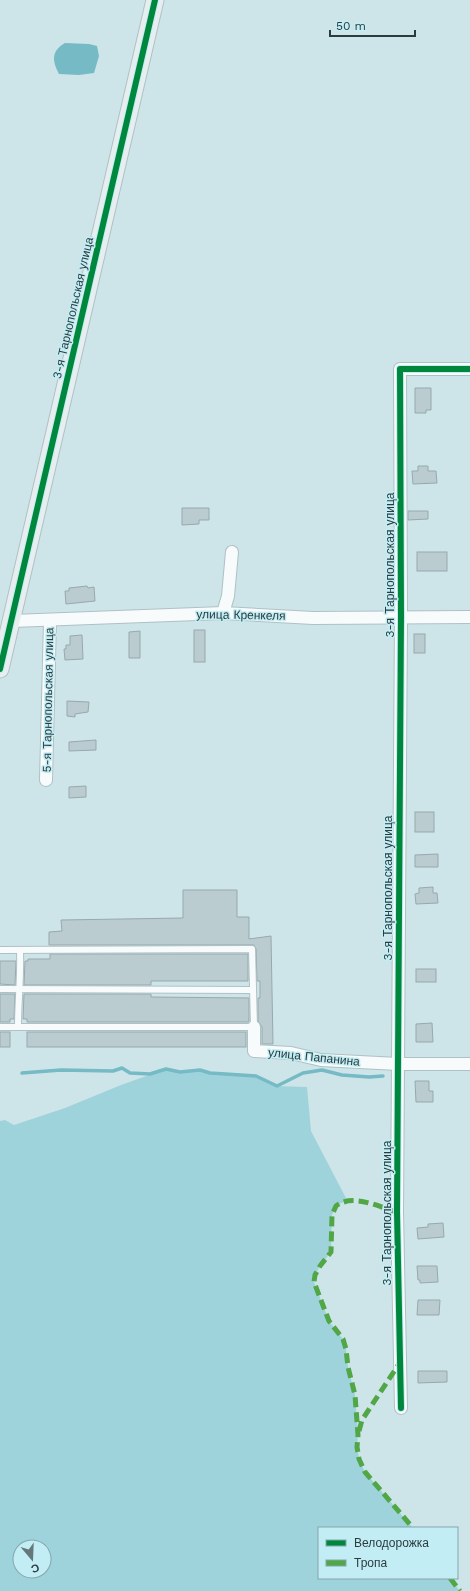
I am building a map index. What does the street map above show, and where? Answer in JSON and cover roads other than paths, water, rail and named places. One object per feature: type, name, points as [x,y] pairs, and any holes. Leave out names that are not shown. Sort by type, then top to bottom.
[{"type":"street","name":"3-я Тарнопольская улица","points":[[0,669],[155,0]]},
{"type":"street","name":"3-я Тарнопольская улица","points":[[401,1408],[397,1212],[401,617],[400,369],[470,369]]},
{"type":"street","points":[[223,613],[228,596],[232,552]]},
{"type":"street","name":"улица Кренкеля","points":[[12,621],[50,621],[223,613],[313,618],[470,616]]},
{"type":"street","name":"5-я Тарнопольская улица","points":[[46,780],[50,621]]},
{"type":"street","name":"улица Папанина","points":[[254,1027],[254,1052],[291,1053],[321,1060],[398,1064],[470,1064]]},
{"type":"lane","points":[[0,950],[252,949],[254,1027],[0,1027]]},
{"type":"lane","points":[[18,1027],[18,989],[21,978],[20,950]]},
{"type":"lane","points":[[0,989],[253,990]]},
{"type":"waterway","points":[[22,1073],[61,1070],[113,1071],[122,1068],[130,1073],[150,1074],[166,1069],[180,1072],[200,1070],[210,1073],[256,1076],[277,1086],[303,1073],[322,1070],[342,1075],[369,1077],[383,1076]]}]
